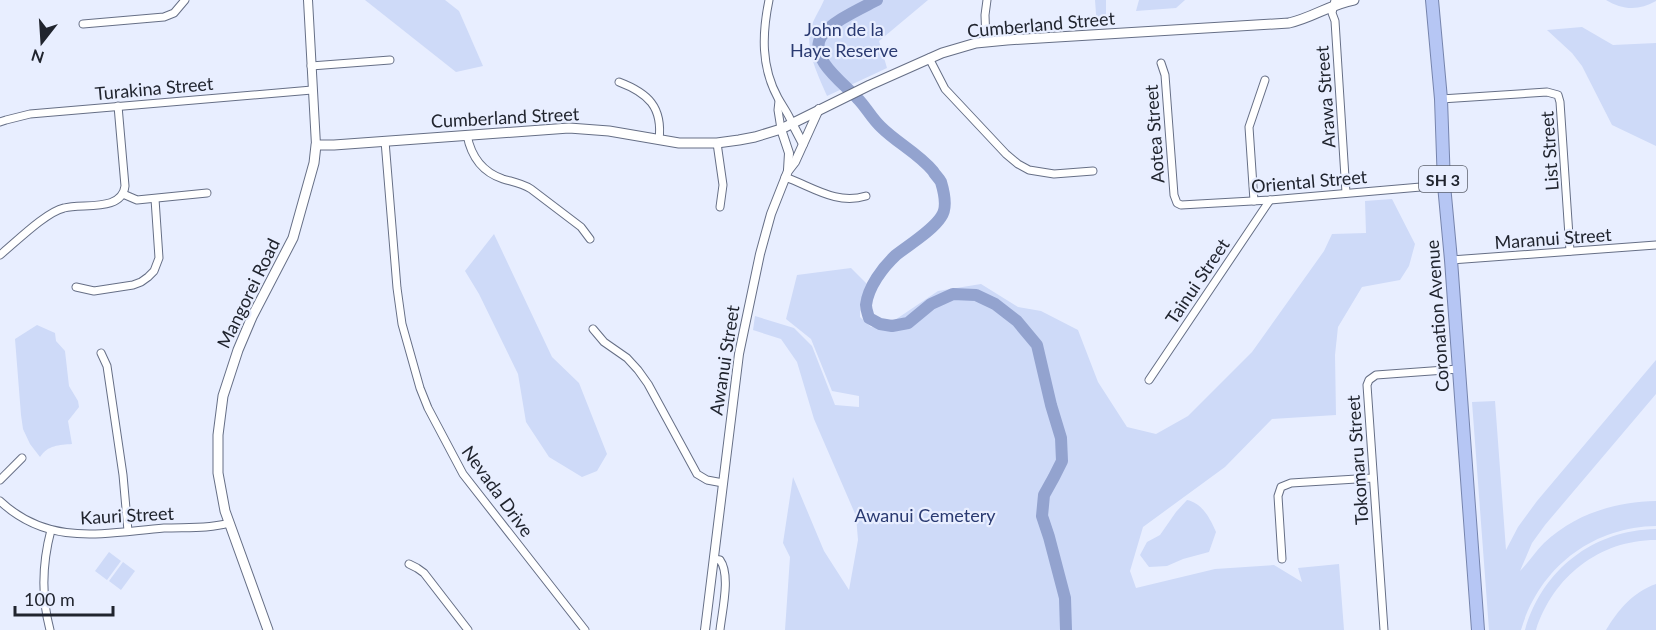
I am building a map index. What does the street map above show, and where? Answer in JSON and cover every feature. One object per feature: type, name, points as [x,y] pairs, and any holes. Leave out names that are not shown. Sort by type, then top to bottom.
[{"type":"highway","name":"Coronation Avenue","points":[[1432,0],[1478,630]]},
{"type":"main road","name":"Cumberland Street","points":[[316,145],[569,128],[609,131],[693,144],[717,143],[754,137],[781,129],[866,86],[956,48],[986,42],[1289,23],[1310,17],[1334,3],[1354,0]]},
{"type":"main road","name":"Mangorei Road","points":[[268,630],[222,498],[218,473],[218,435],[224,396],[247,328],[293,238],[314,163],[316,145]]},
{"type":"street","points":[[83,24],[164,17],[174,12],[185,0]]},
{"type":"street","name":"Mangorei Road","points":[[308,0],[316,145]]},
{"type":"street","points":[[770,0],[764,22],[766,68],[779,101],[785,107],[803,144]]},
{"type":"street","points":[[986,42],[987,0]]},
{"type":"street","name":"Arawa Street","points":[[1334,3],[1332,13],[1335,25],[1346,193]]},
{"type":"street","points":[[929,58],[945,89],[1018,164],[1029,170],[1048,173],[1094,171]]},
{"type":"street","points":[[311,66],[390,60]]},
{"type":"street","name":"Aotea Street","points":[[1161,63],[1165,75],[1174,195],[1177,203]]},
{"type":"street","points":[[1254,201],[1249,127],[1264,80]]},
{"type":"street","points":[[619,82],[640,91],[653,105],[659,118],[659,140]]},
{"type":"street","name":"Turakina Street","points":[[0,122],[30,114],[312,90]]},
{"type":"street","name":"List Street","points":[[1440,99],[1547,92],[1557,95],[1560,102],[1570,251]]},
{"type":"street","points":[[779,101],[781,129]]},
{"type":"street","points":[[0,255],[57,210],[108,203],[120,198],[123,194],[124,177],[118,106]]},
{"type":"street","name":"Awanui Street","points":[[705,630],[741,337],[765,233],[787,174],[819,110]]},
{"type":"street","name":"Awanui Street","points":[[781,129],[789,153],[787,174]]},
{"type":"street","points":[[467,135],[473,156],[484,169],[491,174],[523,184],[531,189],[581,227],[590,239]]},
{"type":"street","name":"Nevada Drive","points":[[385,141],[402,324],[428,408],[453,458],[469,482],[585,630]]},
{"type":"street","points":[[717,143],[723,185],[720,207]]},
{"type":"street","points":[[787,174],[839,198],[849,200],[866,196]]},
{"type":"street","name":"Oriental Street","points":[[1177,203],[1185,206],[1444,185]]},
{"type":"street","points":[[123,194],[137,200],[207,193]]},
{"type":"street","points":[[76,287],[94,291],[133,285],[141,282],[154,271],[159,258],[155,199]]},
{"type":"street","name":"Tainui Street","points":[[1149,380],[1270,200]]},
{"type":"street","name":"Maranui Street","points":[[1451,260],[1656,245]]},
{"type":"street","points":[[593,329],[604,342],[627,358],[638,370],[697,474],[707,480],[723,483]]},
{"type":"street","points":[[101,354],[107,366],[123,475],[128,531]]},
{"type":"street","name":"Tokomaru Street","points":[[1384,630],[1367,390],[1369,380],[1376,375],[1459,369]]},
{"type":"street","points":[[0,480],[22,458]]},
{"type":"street","points":[[1282,559],[1278,496],[1281,487],[1291,483],[1373,478]]},
{"type":"street","name":"Kauri Street","points":[[0,501],[26,519],[51,530],[80,535],[229,523]]},
{"type":"street","points":[[50,630],[44,605],[43,575],[51,530]]},
{"type":"street","points":[[714,559],[720,560],[724,566],[725,577],[720,630]]},
{"type":"street","points":[[409,564],[424,573],[468,630]]},
{"type":"green space","points":[[365,0],[445,0],[459,11],[483,66],[456,72]]},
{"type":"green space","name":"John de la Haye Reserve","points":[[824,0],[928,0],[879,41],[887,68],[827,96],[814,64],[809,39],[812,23]]},
{"type":"green space","points":[[1095,0],[1106,0],[1106,26],[1097,27]]},
{"type":"green space","points":[[1139,0],[1185,0],[1176,8],[1136,11]]},
{"type":"green space","points":[[1606,0],[1656,1],[1631,8],[1618,6]]},
{"type":"green space","points":[[1582,27],[1613,45],[1656,43],[1656,146],[1612,125],[1582,66],[1572,53],[1547,30]]},
{"type":"green space","name":"Awanui Cemetery","points":[[1392,199],[1415,244],[1409,266],[1400,280],[1362,287],[1338,327],[1335,355],[1336,415],[1272,419],[1225,467],[1143,527],[1130,571],[1136,588],[1215,569],[1274,565],[1302,582],[1298,568],[1339,564],[1344,630],[785,630],[790,557],[783,543],[793,477],[824,551],[849,590],[858,540],[856,516],[814,419],[797,362],[781,339],[753,330],[755,316],[794,328],[812,346],[835,405],[859,407],[859,396],[832,391],[811,339],[786,319],[797,275],[851,268],[870,287],[860,305],[860,317],[871,327],[883,328],[938,291],[981,284],[1018,307],[1041,311],[1078,330],[1098,382],[1127,427],[1156,434],[1188,416],[1252,352],[1324,251],[1332,234],[1366,233],[1365,201]]},
{"type":"green space","points":[[494,234],[552,357],[579,383],[607,454],[597,471],[582,477],[549,457],[526,422],[518,374],[479,294],[465,271]]},
{"type":"green space","points":[[37,325],[55,333],[56,341],[65,351],[69,386],[79,407],[68,421],[72,444],[50,448],[40,457],[30,444],[23,429],[15,339]]},
{"type":"green space","points":[[1656,360],[1656,394],[1545,525],[1532,543],[1520,571],[1541,546],[1556,533],[1582,517],[1610,507],[1656,501],[1656,526],[1633,528],[1610,534],[1590,543],[1571,555],[1555,570],[1529,608],[1521,630],[1489,630],[1472,402],[1495,401],[1506,550],[1518,527],[1537,501]]},
{"type":"green space","points":[[1187,500],[1201,508],[1216,532],[1209,552],[1167,566],[1149,567],[1140,555],[1147,542],[1160,535]]},
{"type":"green space","points":[[1656,529],[1656,540],[1616,547],[1581,565],[1566,578],[1554,594],[1536,630],[1525,630],[1533,608],[1544,589],[1573,557],[1611,537],[1633,531]]},
{"type":"green space","points":[[109,552],[121,561],[107,580],[95,571]]},
{"type":"green space","points":[[123,562],[135,571],[121,590],[109,581]]},
{"type":"green space","points":[[1656,584],[1656,630],[1606,630],[1627,602]]},
{"type":"waterway","points":[[877,0],[825,31],[818,45],[820,54],[830,71],[861,102],[878,124],[933,171],[941,182],[945,205],[937,222],[896,255],[881,271],[867,298],[867,312],[869,318],[880,324],[892,326],[908,323],[931,304],[953,294],[976,295],[995,304],[1017,321],[1037,345],[1061,438],[1062,461],[1044,495],[1042,516],[1065,598],[1066,630]]}]
